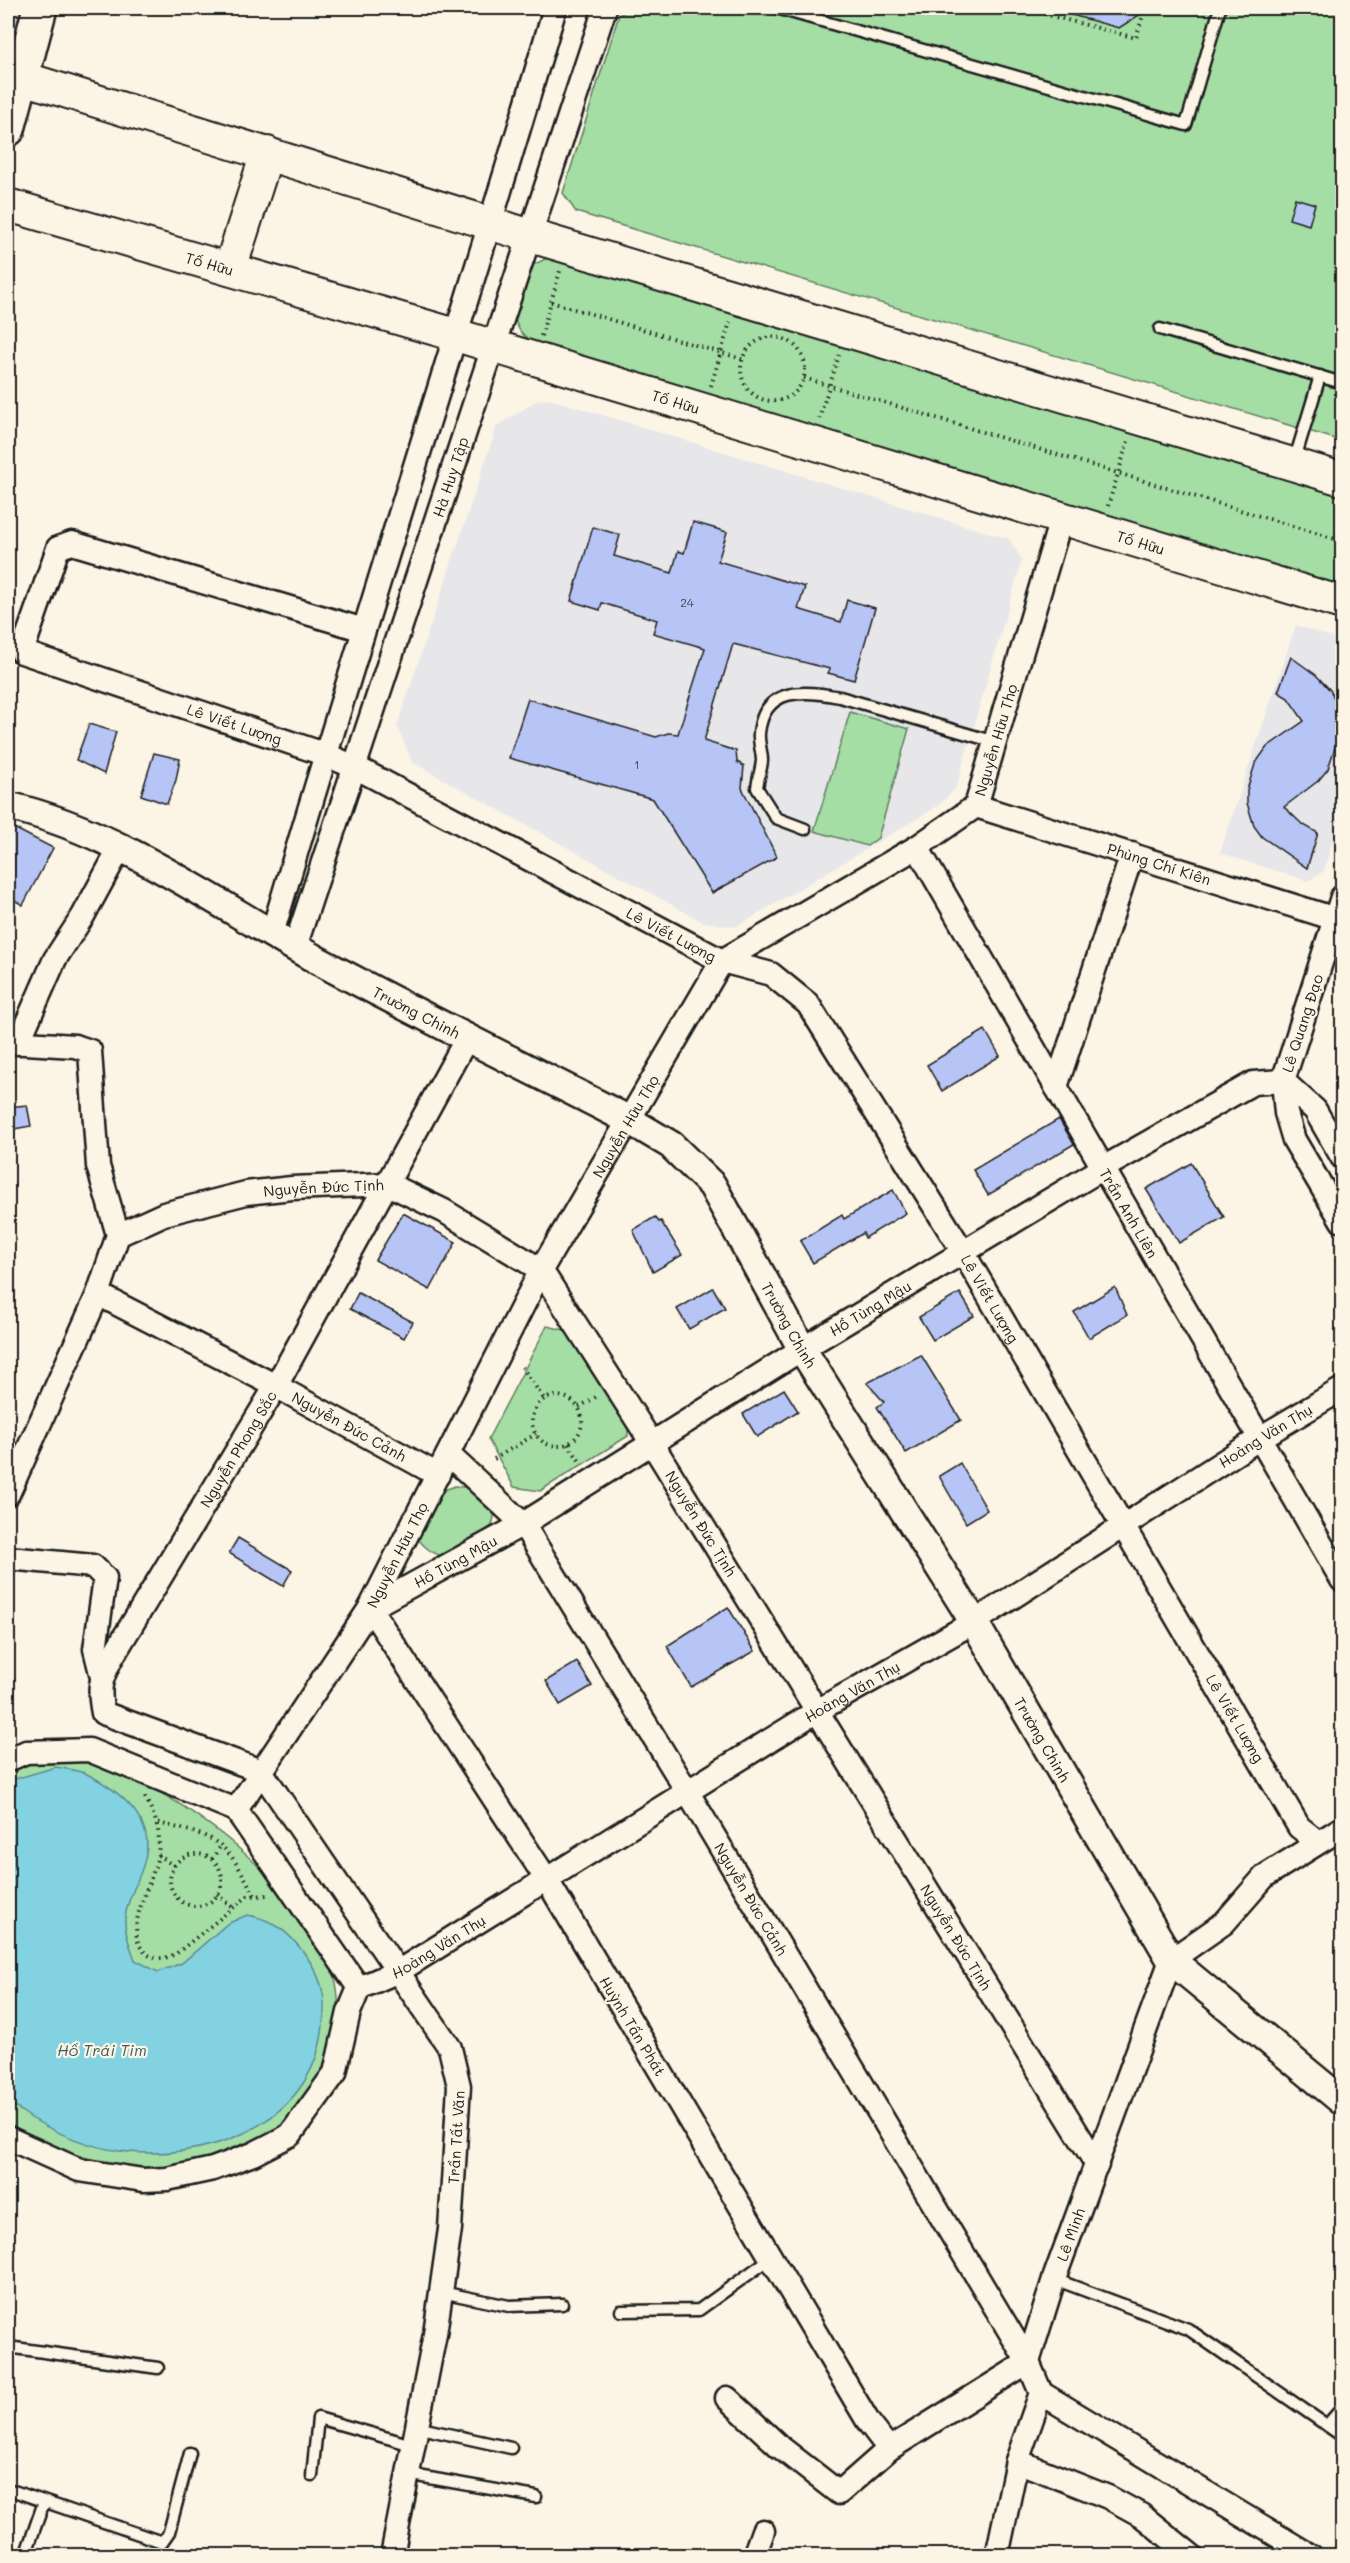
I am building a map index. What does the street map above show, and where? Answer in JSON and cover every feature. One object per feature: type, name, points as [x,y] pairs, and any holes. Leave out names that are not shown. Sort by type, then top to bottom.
[{"type":"highway","points":[[8,125],[40,8]]},
{"type":"main road","points":[[22,78],[531,236],[1342,479]]},
{"type":"main road","points":[[230,269],[267,153]]},
{"type":"main road","name":"Tố Hữu","points":[[8,205],[456,336],[1342,603]]},
{"type":"street","points":[[272,934],[324,754],[492,223],[555,8]]},
{"type":"street","name":"Hà Huy Tập","points":[[296,947],[357,768],[605,8]]},
{"type":"street","name":"Nguyễn Hữu Thọ","points":[[236,1810],[370,1608],[541,1270],[722,961],[917,847],[976,806],[1061,519]]},
{"type":"street","name":"Lê Viết Lượng","points":[[364,630],[72,543],[58,548],[22,652],[324,754],[357,768],[722,961],[771,974],[808,1004],[963,1252],[1299,1827],[1318,1842]]},
{"type":"street","name":"Trường Chinh","points":[[8,806],[46,815],[120,848],[296,947],[629,1120],[671,1145],[712,1185],[802,1349],[974,1622],[1171,1960],[1342,2101]]},
{"type":"street","name":"Phùng Chí Kiên","points":[[976,806],[1132,854],[1340,912]]},
{"type":"street","name":"Trần Anh Liên","points":[[917,847],[1342,1580]]},
{"type":"street","points":[[8,1494],[98,1294],[118,1235],[98,1166],[90,1051],[75,1046],[13,1042],[55,959],[83,916],[120,848]]},
{"type":"street","points":[[1056,1087],[1132,854]]},
{"type":"street","name":"Lê Quang Đạo","points":[[1340,912],[1283,1081],[1286,1113],[1294,1140],[1342,1221]]},
{"type":"street","name":"Nguyễn Phong Sắc","points":[[102,1677],[276,1386],[468,1036]]},
{"type":"street","name":"Lê Quang Đạo","points":[[1283,1081],[1316,1110],[1342,1157]]},
{"type":"street","name":"Hồ Tùng Mậu","points":[[370,1608],[523,1524],[653,1445],[802,1349],[1103,1168],[1253,1083],[1283,1081]]},
{"type":"street","name":"Nguyễn Đức Tịnh","points":[[118,1235],[164,1214],[246,1193],[292,1188],[388,1184],[444,1211],[541,1270],[653,1445],[1097,2165]]},
{"type":"street","name":"Nguyễn Đức Cảnh","points":[[98,1294],[276,1386],[438,1475]]},
{"type":"street","name":"Hoàng Văn Thụ","points":[[359,1988],[399,1971],[817,1711],[974,1622],[1260,1438],[1342,1389]]},
{"type":"street","name":"Nguyễn Đức Cảnh","points":[[449,1455],[523,1524],[687,1791],[1028,2362],[1041,2393]]},
{"type":"street","points":[[8,1558],[93,1566],[105,1578],[95,1648],[102,1677],[99,1692],[103,1713],[88,1750]]},
{"type":"street","name":"Huỳnh Tấn Phát","points":[[370,1608],[547,1880],[869,2423],[889,2449]]},
{"type":"street","points":[[103,1713],[261,1771]]},
{"type":"street","points":[[8,1760],[26,1752],[88,1750],[236,1810],[359,1988],[349,2012],[335,2073],[309,2112],[290,2135],[253,2154],[213,2169],[166,2179],[143,2180],[79,2170],[8,2138]]},
{"type":"street","name":"Trần Tất Văn","points":[[261,1771],[450,2048],[459,2086],[450,2229],[441,2292],[392,2556]]},
{"type":"street","points":[[1171,1960],[1224,1923],[1265,1876],[1342,1828]]},
{"type":"street","name":"Lê Minh","points":[[1028,2362],[1054,2279],[1171,1960]]},
{"type":"street","points":[[727,2398],[780,2447],[839,2493],[889,2449],[1028,2362]]},
{"type":"street","points":[[997,2556],[1017,2461],[1041,2393],[1311,2556]]},
{"type":"street","points":[[1017,2461],[1108,2497],[1141,2515],[1192,2556]]},
{"type":"street","points":[[754,2556],[763,2531]]},
{"type":"lane","points":[[776,8],[1186,125],[1220,8]]},
{"type":"lane","points":[[1160,329],[1342,383]]},
{"type":"lane","points":[[1293,465],[1320,376]]},
{"type":"lane","points":[[805,829],[776,819],[757,788],[762,760],[759,729],[765,712],[782,696],[814,692],[840,697],[995,742]]},
{"type":"lane","points":[[621,2311],[699,2310],[771,2258]]},
{"type":"lane","points":[[1054,2279],[1188,2329],[1342,2436]]},
{"type":"lane","points":[[441,2292],[509,2306],[562,2304]]},
{"type":"lane","points":[[8,2347],[158,2368]]},
{"type":"lane","points":[[1327,2425],[1342,2408]]},
{"type":"lane","points":[[312,2476],[318,2418],[414,2436],[511,2448]]},
{"type":"lane","points":[[8,2489],[162,2542],[169,2532],[190,2453]]},
{"type":"lane","points":[[406,2474],[536,2497]]},
{"type":"lane","points":[[25,2556],[44,2502]]},
{"type":"path","points":[[1021,8],[1136,38],[1145,8]]},
{"type":"path","points":[[538,343],[563,262]]},
{"type":"path","points":[[551,302],[742,359]]},
{"type":"path","points":[[708,396],[732,312]]},
{"type":"path","points":[[762,339],[782,339],[791,343],[803,359],[804,378],[793,395],[783,400],[764,400],[747,389],[741,369],[742,359],[747,351],[762,339]]},
{"type":"path","points":[[816,429],[842,345]]},
{"type":"path","points":[[804,378],[1342,541]]},
{"type":"path","points":[[1105,515],[1130,434]]},
{"type":"path","points":[[522,1367],[544,1399]]},
{"type":"path","points":[[557,1395],[565,1397],[579,1407],[582,1424],[575,1438],[568,1443],[552,1446],[536,1434],[532,1415],[535,1407],[544,1399],[557,1395]]},
{"type":"path","points":[[494,1459],[536,1434]]},
{"type":"path","points":[[568,1443],[584,1467]]},
{"type":"path","points":[[144,1796],[158,1823],[158,1855],[135,1927],[138,1945],[149,1956],[165,1959],[177,1953],[248,1896],[269,1895],[276,1900]]},
{"type":"path","points":[[158,1823],[203,1834],[222,1844],[236,1860],[255,1896]]},
{"type":"path","points":[[212,1859],[222,1844]]},
{"type":"path","points":[[197,1854],[212,1859],[221,1873],[222,1881],[217,1894],[202,1905],[185,1903],[178,1898],[170,1883],[174,1866],[188,1855],[197,1854]]},
{"type":"path","points":[[158,1855],[174,1866]]},
{"type":"path","points":[[217,1894],[233,1908]]},
{"type":"shaded area","points":[[550,399],[1009,539],[1022,560],[956,788],[938,806],[736,927],[703,922],[412,762],[397,726],[497,426],[538,400]]},
{"type":"shaded area","points":[[1296,625],[1342,641],[1342,808],[1324,871],[1308,881],[1220,853]]},
{"type":"green space","points":[[630,8],[1342,8],[1342,441],[576,212],[563,193],[619,15]]},
{"type":"green space","points":[[549,257],[1342,494],[1342,589],[541,346],[528,339],[520,330],[515,312],[531,266]]},
{"type":"green space","points":[[850,712],[909,729],[878,838],[867,846],[814,831]]},
{"type":"green space","points":[[547,1326],[573,1332],[627,1416],[628,1436],[540,1491],[514,1487],[488,1439]]},
{"type":"green space","points":[[455,1486],[469,1488],[496,1508],[492,1526],[457,1550],[446,1555],[437,1554],[420,1542],[416,1534],[438,1492]]},
{"type":"green space","name":"Hồ Trái Tim","points":[[60,1756],[111,1770],[135,1780],[158,1791],[202,1819],[243,1852],[268,1877],[296,1908],[320,1942],[334,1974],[337,1988],[338,2017],[333,2046],[322,2074],[290,2119],[249,2147],[216,2159],[180,2166],[144,2167],[108,2163],[72,2154],[39,2140],[8,2122],[8,1770]]},
{"type":"water","name":"Hồ Trái Tim","points":[[56,1767],[83,1773],[110,1788],[130,1806],[144,1828],[147,1841],[146,1854],[128,1904],[125,1920],[135,1960],[158,1972],[182,1963],[227,1924],[247,1915],[265,1920],[287,1933],[312,1965],[321,1984],[324,2015],[321,2039],[310,2070],[293,2096],[271,2117],[244,2133],[214,2144],[182,2151],[150,2153],[119,2151],[89,2144],[60,2133],[32,2119],[8,2101],[8,1781]]},
{"type":"building","points":[[1065,8],[1150,8],[1119,28],[1064,13]]},
{"type":"building","points":[[1295,198],[1315,204],[1309,225],[1289,219]]},
{"type":"building","points":[[693,522],[727,532],[718,561],[805,587],[798,609],[841,622],[847,600],[875,608],[854,680],[828,673],[830,669],[733,644],[704,741],[736,751],[737,762],[744,766],[742,788],[777,857],[712,893],[653,799],[509,758],[528,699],[656,737],[668,733],[678,734],[705,648],[653,633],[657,620],[602,603],[600,610],[571,601],[593,527],[620,535],[614,556],[672,573],[678,551],[684,553]]},
{"type":"building","points":[[1291,657],[1316,675],[1330,690],[1337,704],[1341,729],[1328,769],[1318,781],[1284,807],[1302,824],[1318,833],[1307,868],[1262,837],[1254,826],[1247,803],[1247,790],[1255,764],[1267,747],[1304,721],[1288,698],[1278,692]]},
{"type":"building","points":[[89,724],[116,732],[104,774],[76,760]]},
{"type":"building","points":[[154,753],[180,759],[176,780],[167,804],[141,795]]},
{"type":"building","points":[[8,825],[53,848],[23,905],[8,897]]},
{"type":"building","points":[[985,1030],[1000,1056],[942,1091],[927,1065]]},
{"type":"building","points":[[27,1105],[31,1126],[8,1130],[8,1107]]},
{"type":"building","points":[[1059,1119],[1074,1144],[988,1195],[973,1170]]},
{"type":"building","points":[[1191,1163],[1224,1217],[1179,1243],[1146,1189]]},
{"type":"building","points":[[893,1190],[906,1213],[865,1238],[863,1233],[813,1263],[800,1241],[842,1215],[844,1219]]},
{"type":"building","points":[[403,1213],[456,1242],[430,1290],[375,1260]]},
{"type":"building","points":[[655,1217],[659,1222],[661,1221],[682,1255],[653,1272],[633,1230]]},
{"type":"building","points":[[1115,1287],[1127,1315],[1089,1338],[1074,1312]]},
{"type":"building","points":[[713,1288],[725,1308],[689,1329],[677,1309]]},
{"type":"building","points":[[358,1293],[413,1322],[404,1338],[350,1309]]},
{"type":"building","points":[[960,1293],[974,1316],[933,1340],[919,1317]]},
{"type":"building","points":[[921,1355],[961,1420],[906,1453],[877,1407],[884,1402],[867,1383]]},
{"type":"building","points":[[784,1389],[798,1411],[757,1437],[743,1414]]},
{"type":"building","points":[[960,1463],[987,1510],[966,1523],[939,1476]]},
{"type":"building","points":[[238,1538],[292,1570],[283,1586],[229,1553]]},
{"type":"building","points":[[728,1607],[755,1651],[691,1687],[667,1646]]},
{"type":"building","points":[[577,1662],[592,1686],[560,1705],[546,1681]]}]
